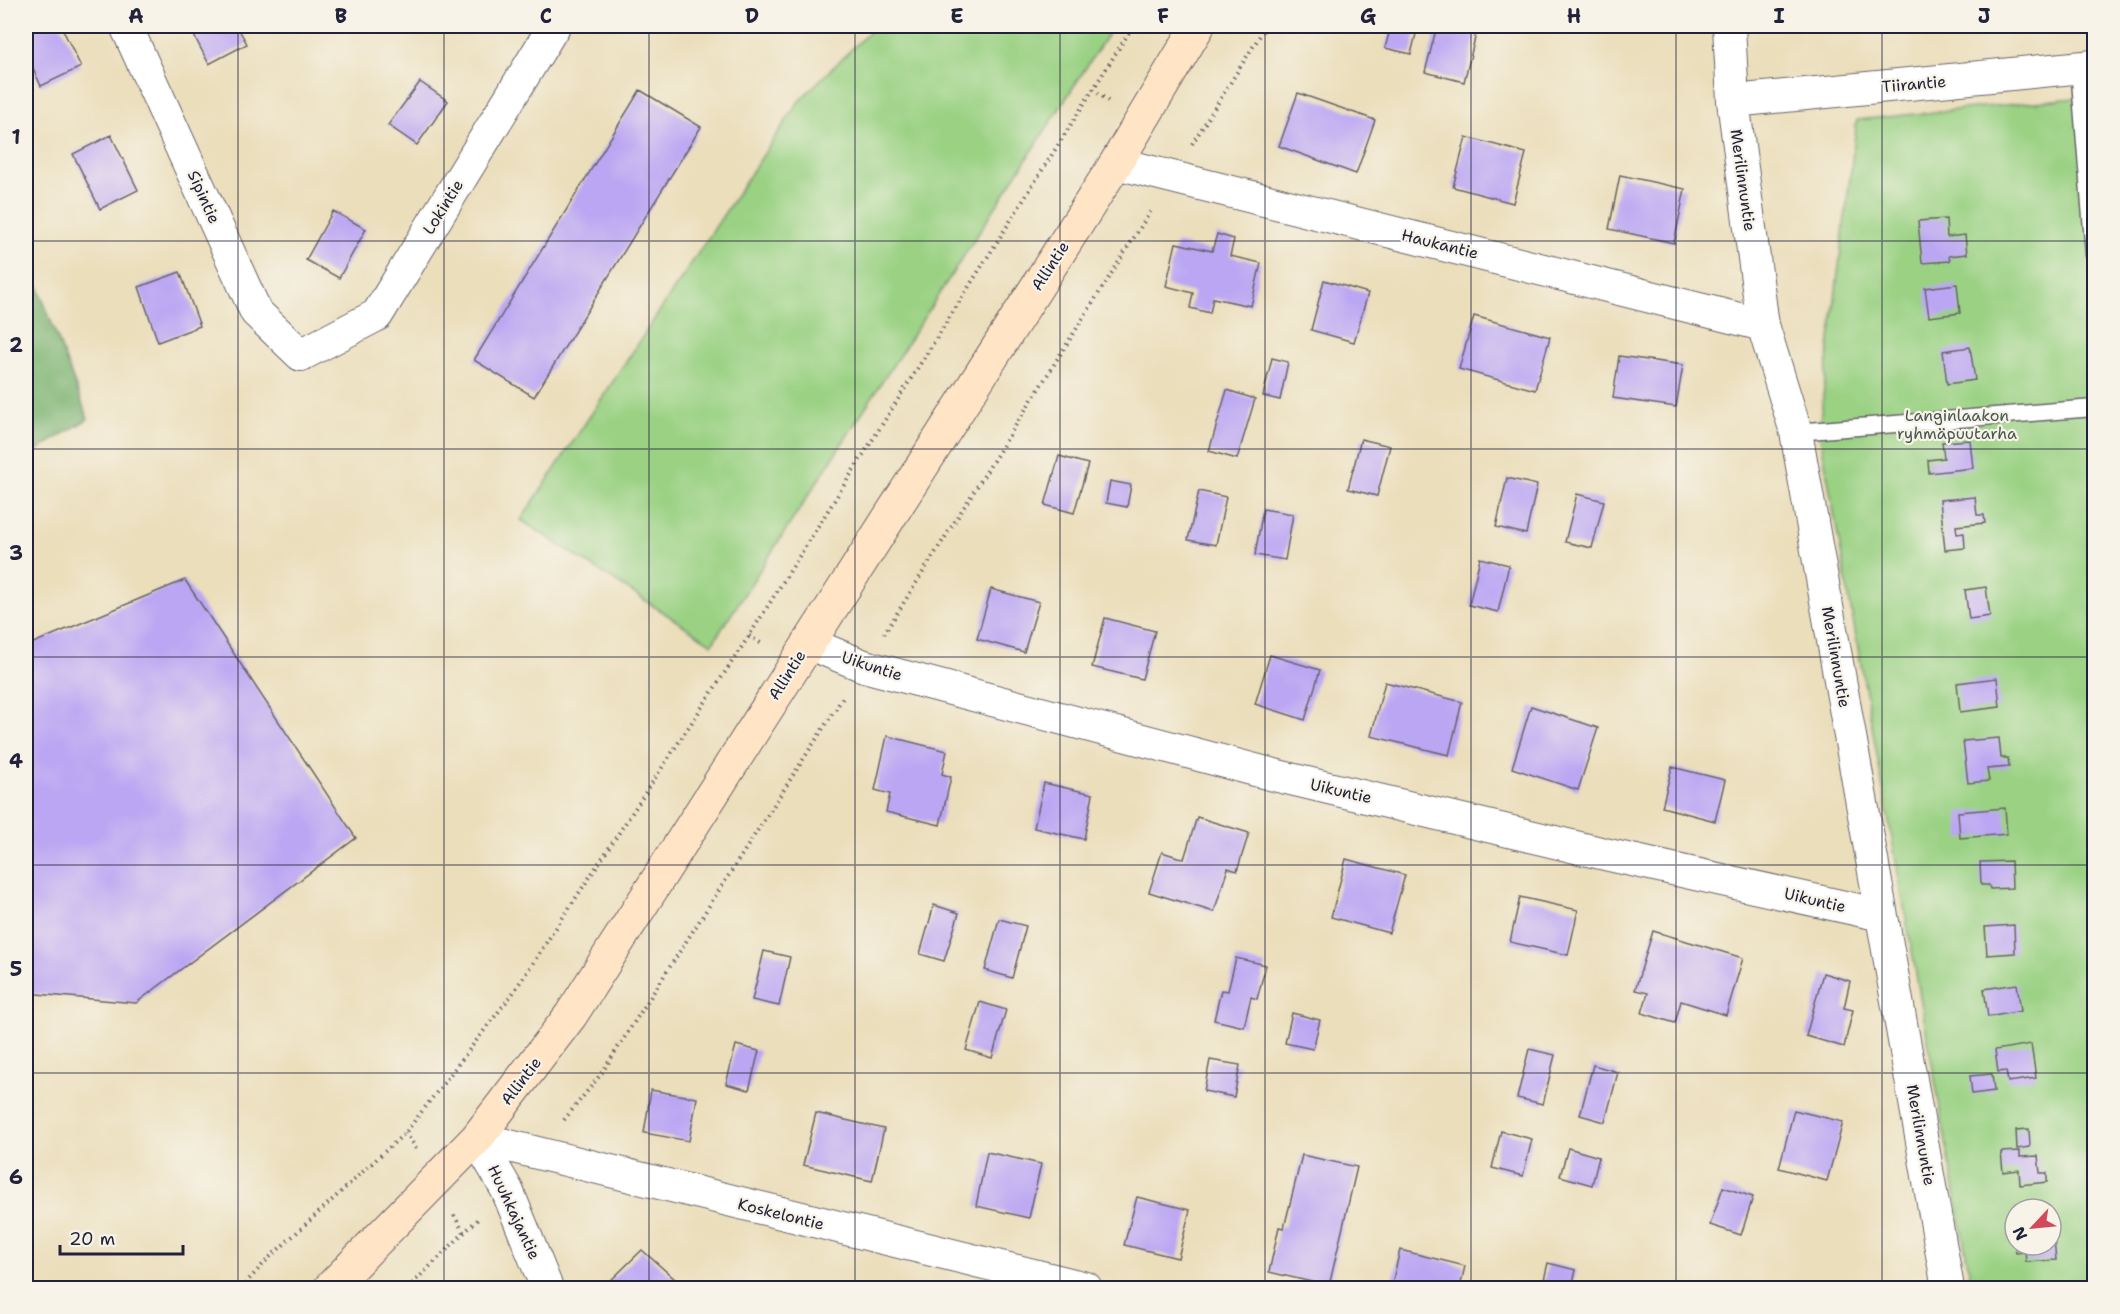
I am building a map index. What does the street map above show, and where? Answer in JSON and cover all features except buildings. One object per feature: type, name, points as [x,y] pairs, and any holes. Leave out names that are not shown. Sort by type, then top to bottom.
[{"type":"street","name":"Sipintie","points":[[126,26],[256,312],[301,355]]},
{"type":"street","name":"Lokintie","points":[[301,355],[377,315],[554,26]]},
{"type":"street","name":"Allintie","points":[[330,1288],[477,1138],[571,1015],[1116,163],[1198,26]]},
{"type":"street","name":"Merilinnuntie","points":[[1729,26],[1733,101],[1763,326],[1796,432],[1948,1288]]},
{"type":"street","name":"Tiirantie","points":[[1733,101],[2086,67]]},
{"type":"street","name":"Haukantie","points":[[1116,163],[1763,326]]},
{"type":"street","name":"Uikuntie","points":[[808,643],[864,666],[1278,776],[1609,855],[1881,915]]},
{"type":"street","name":"Huuhkajantie","points":[[477,1138],[507,1190],[547,1288]]},
{"type":"street","name":"Koskelontie","points":[[477,1138],[1086,1288]]},
{"type":"lane","points":[[2086,67],[2094,255]]},
{"type":"lane","points":[[1796,432],[2094,408]]},
{"type":"path","points":[[241,1288],[268,1258],[406,1132],[513,993],[749,636],[1133,26]]},
{"type":"green space","points":[[875,26],[1113,26],[712,644],[521,520],[799,101]]},
{"type":"green space","name":"Langinlaakon ryhmäpuutarha","points":[[2094,96],[2094,1288],[1972,1288],[1819,429],[1857,120]]},
{"type":"green space","points":[[26,255],[88,419],[26,457]]}]
